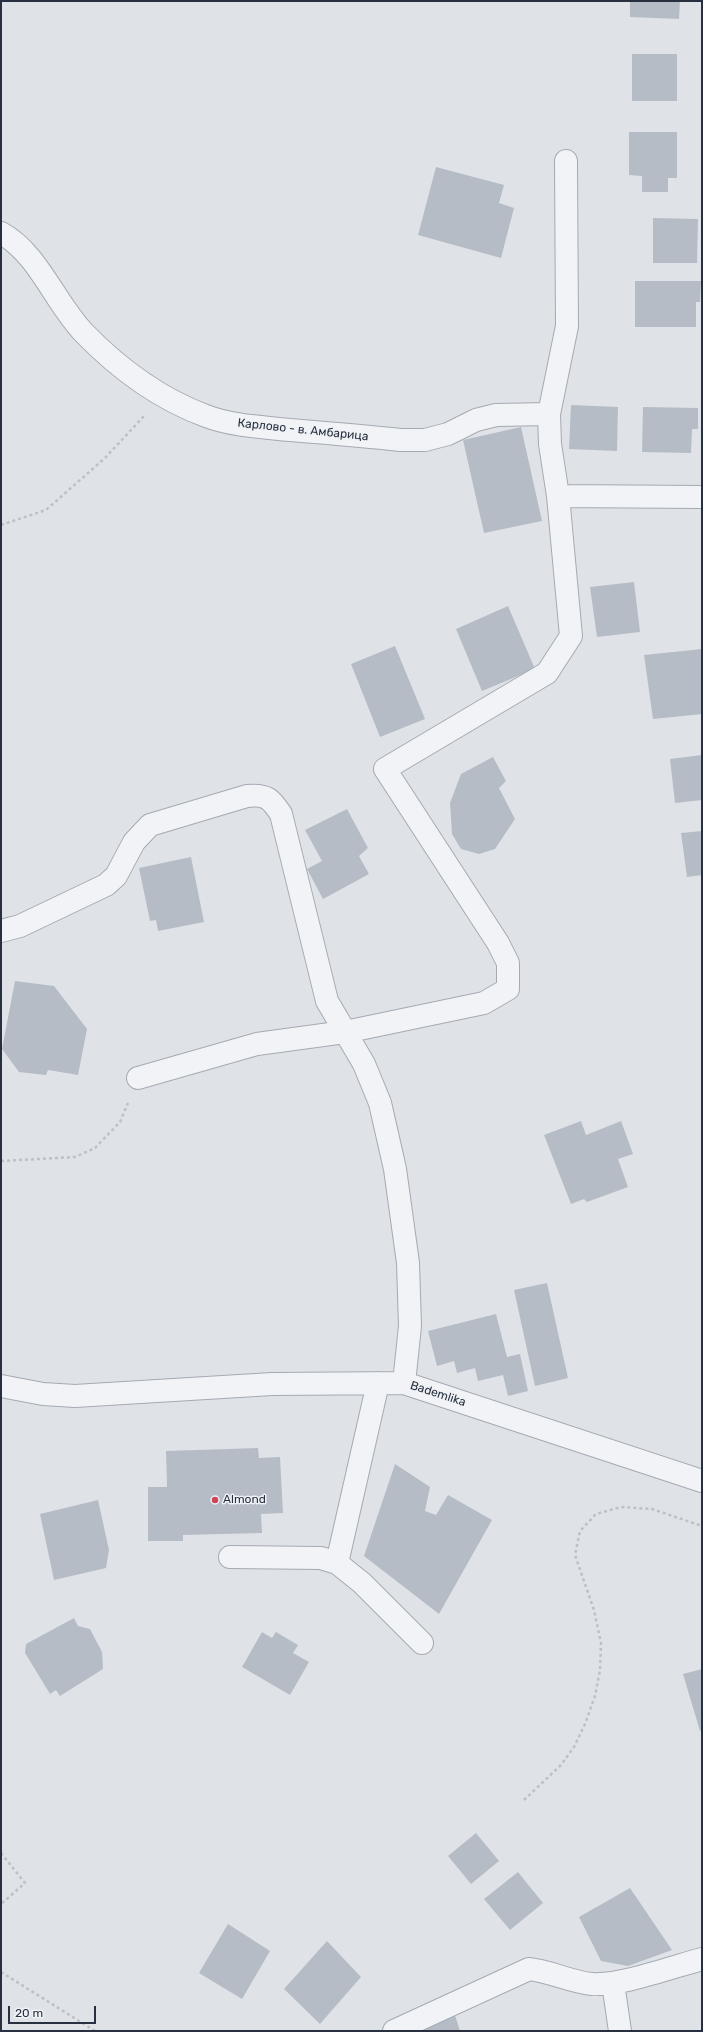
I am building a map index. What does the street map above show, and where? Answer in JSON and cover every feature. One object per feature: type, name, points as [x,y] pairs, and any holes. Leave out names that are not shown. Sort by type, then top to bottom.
[{"type":"street","points":[[138,1078],[257,1044],[345,1032],[484,1003],[508,989],[508,963],[498,943],[385,769],[547,673],[564,650],[571,636],[558,496],[550,444],[548,414],[567,326],[566,161]]},
{"type":"street","name":"Карлово - в. Амбарица","points":[[1,233],[9,238],[26,254],[83,332],[119,365],[163,396],[206,416],[244,426],[402,440],[425,440],[448,434],[476,420],[496,416],[548,414]]},
{"type":"street","points":[[558,496],[702,497]]},
{"type":"street","points":[[1,931],[20,926],[106,885],[116,876],[134,842],[150,825],[247,796],[258,795],[272,800],[281,814],[328,1001],[364,1064],[380,1102],[395,1169],[408,1264],[410,1326],[404,1383]]},
{"type":"street","points":[[337,1563],[378,1383]]},
{"type":"street","name":"Bademlika","points":[[1,1386],[43,1394],[69,1396],[272,1384],[404,1383],[702,1481]]},
{"type":"street","points":[[230,1557],[322,1558],[337,1563],[362,1584],[422,1643]]},
{"type":"street","points":[[394,2031],[529,1969],[542,1970],[591,1984],[613,1983],[702,1959]]},
{"type":"street","points":[[613,1983],[620,2031]]},
{"type":"path","points":[[1,525],[46,510],[105,458],[163,396]]},
{"type":"path","points":[[1,1161],[75,1157],[95,1148],[120,1122],[138,1078]]},
{"type":"path","points":[[524,1800],[561,1765],[574,1747],[594,1696],[600,1670],[601,1643],[594,1610],[575,1555],[580,1531],[596,1514],[621,1507],[652,1510],[702,1526]]},
{"type":"path","points":[[1,1853],[25,1883],[1,1904]]},
{"type":"path","points":[[1,1972],[95,2031]]},
{"type":"building","points":[[630,1],[680,1],[679,19],[630,17]]},
{"type":"building","points":[[632,54],[677,54],[677,101],[632,101]]},
{"type":"building","points":[[629,132],[677,132],[677,178],[668,178],[668,192],[642,192],[642,176],[629,175]]},
{"type":"building","points":[[436,167],[504,185],[499,203],[514,208],[501,258],[418,235]]},
{"type":"building","points":[[653,218],[698,219],[697,263],[653,263]]},
{"type":"building","points":[[635,281],[701,281],[700,302],[696,302],[696,327],[635,327]]},
{"type":"building","points":[[571,405],[618,407],[617,451],[569,449]]},
{"type":"building","points":[[643,407],[698,408],[698,429],[692,429],[691,453],[642,452]]},
{"type":"building","points":[[521,427],[542,521],[484,533],[463,440]]},
{"type":"building","points":[[634,582],[640,632],[597,637],[590,587]]},
{"type":"building","points":[[508,606],[535,669],[482,691],[456,629]]},
{"type":"building","points":[[395,646],[425,719],[380,737],[351,664]]},
{"type":"building","points":[[702,649],[702,714],[653,719],[644,655]]},
{"type":"building","points":[[702,755],[702,800],[675,803],[670,759]]},
{"type":"building","points":[[493,757],[506,781],[499,788],[515,819],[495,849],[479,854],[461,849],[452,834],[450,803],[461,774]]},
{"type":"building","points":[[347,809],[368,848],[359,856],[369,874],[323,899],[307,869],[322,861],[305,830]]},
{"type":"building","points":[[702,831],[702,875],[687,877],[681,833]]},
{"type":"building","points":[[191,857],[204,922],[158,931],[156,920],[150,921],[139,868]]},
{"type":"building","points":[[15,981],[54,986],[87,1029],[78,1075],[48,1070],[46,1075],[19,1072],[2,1049]]},
{"type":"building","points":[[581,1121],[586,1135],[621,1121],[633,1154],[618,1159],[628,1187],[587,1202],[584,1199],[571,1204],[544,1135]]},
{"type":"building","points":[[547,1283],[568,1378],[535,1386],[514,1290]]},
{"type":"building","points":[[496,1314],[507,1357],[520,1354],[528,1391],[508,1396],[503,1375],[478,1381],[475,1368],[457,1373],[454,1361],[437,1366],[428,1331]]},
{"type":"building","name":"Almond","points":[[258,1448],[259,1458],[280,1457],[283,1513],[261,1514],[262,1533],[183,1535],[183,1541],[148,1541],[148,1487],[167,1487],[166,1451]]},
{"type":"building","points":[[395,1464],[430,1487],[425,1511],[436,1515],[448,1495],[492,1520],[439,1614],[364,1556]]},
{"type":"building","points":[[98,1500],[109,1550],[106,1568],[54,1580],[40,1514]]},
{"type":"building","points":[[74,1618],[78,1626],[90,1629],[102,1652],[103,1669],[60,1696],[56,1690],[50,1694],[25,1653],[26,1644]]},
{"type":"building","points":[[262,1632],[272,1638],[276,1632],[298,1645],[293,1653],[309,1662],[290,1695],[242,1667]]},
{"type":"building","points":[[702,1669],[702,1730],[700,1731],[683,1674]]},
{"type":"building","points":[[476,1833],[499,1861],[471,1884],[448,1856]]},
{"type":"building","points":[[518,1872],[543,1903],[510,1930],[484,1899]]},
{"type":"building","points":[[630,1888],[672,1950],[628,1966],[601,1961],[579,1917]]},
{"type":"building","points":[[228,1924],[270,1951],[242,1999],[199,1973]]},
{"type":"building","points":[[327,1941],[361,1977],[320,2024],[284,1989]]},
{"type":"building","points":[[454,2012],[460,2031],[407,2031]]},
{"type":"place","name":"Almond","points":[[215,1500]]}]
